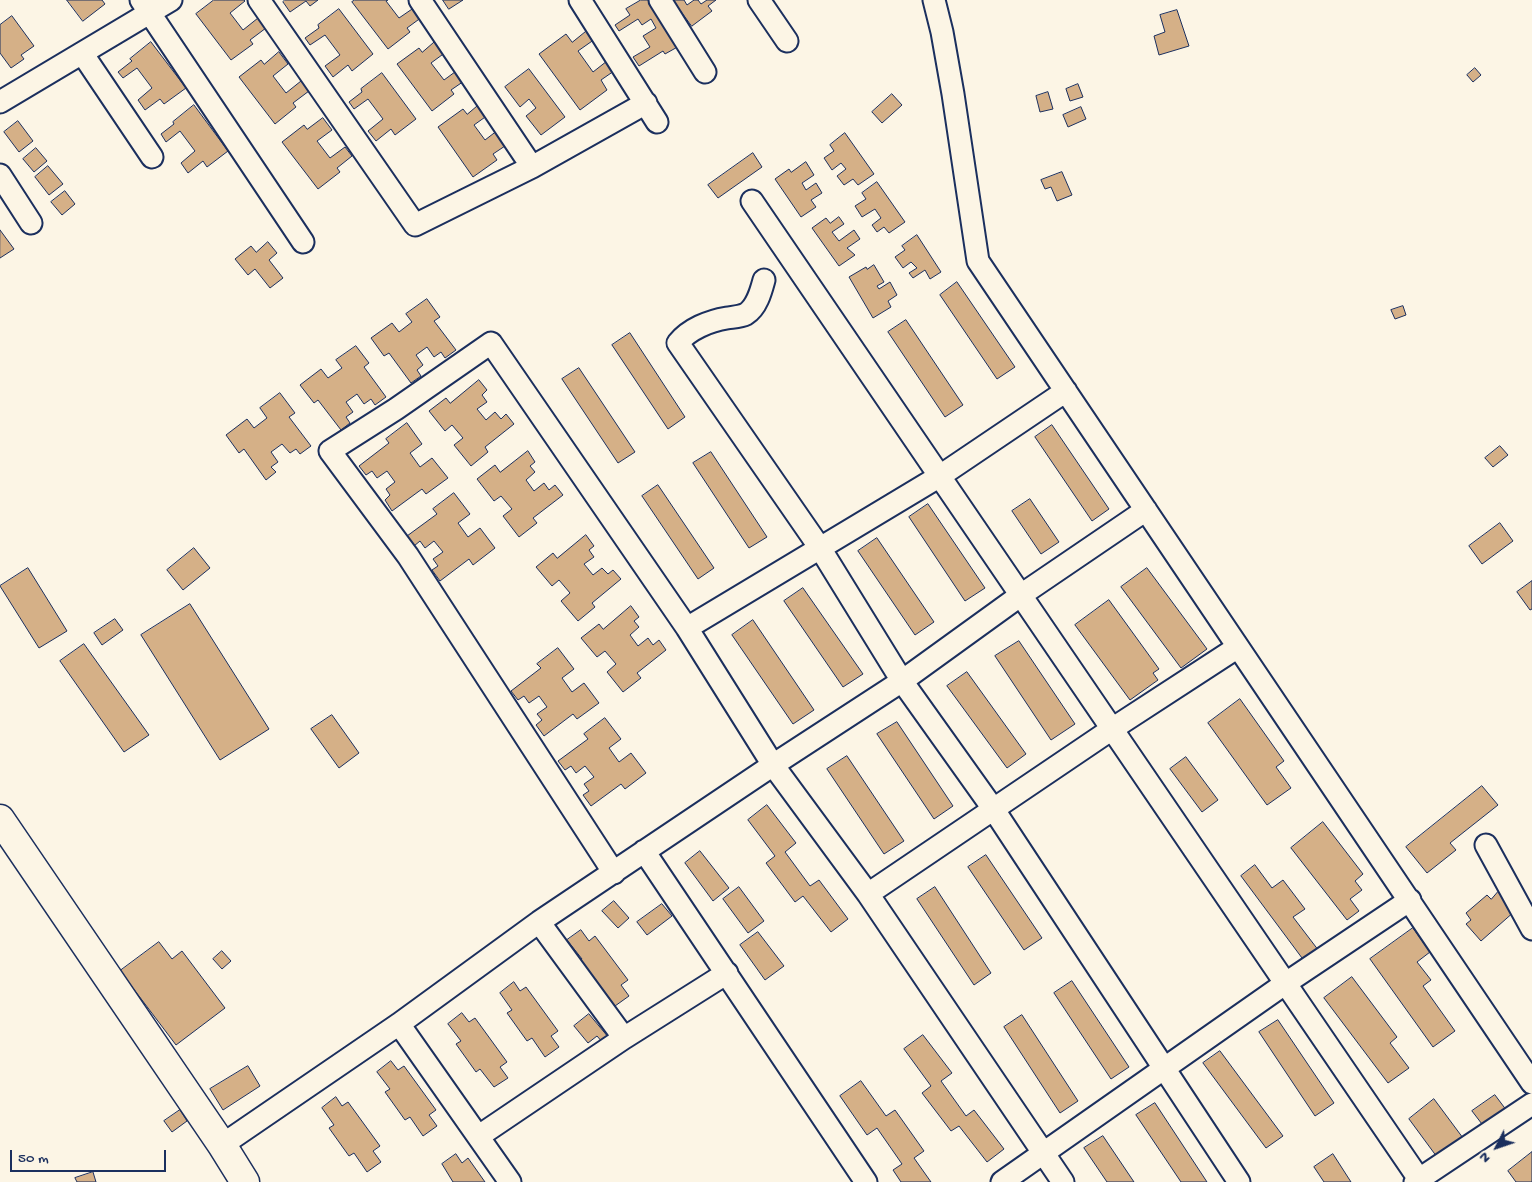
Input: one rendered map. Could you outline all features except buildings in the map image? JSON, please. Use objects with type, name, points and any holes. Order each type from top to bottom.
[{"type":"street","points":[[0,102],[82,53],[145,7],[171,0]]},
{"type":"street","points":[[259,0],[415,225],[532,167],[646,102]]},
{"type":"street","points":[[420,0],[532,167]]},
{"type":"street","points":[[580,0],[657,122]]},
{"type":"street","points":[[660,0],[705,72]]},
{"type":"street","points":[[759,0],[787,41]]},
{"type":"street","points":[[934,0],[942,32],[953,94],[978,261],[1410,900],[1524,1053],[1532,1083]]},
{"type":"street","points":[[145,7],[303,242]]},
{"type":"street","points":[[82,53],[152,157]]},
{"type":"street","points":[[0,176],[31,223]]},
{"type":"street","points":[[752,201],[1286,984],[1418,1181],[1532,1104]]},
{"type":"street","points":[[764,280],[759,297],[746,314],[701,326],[682,337],[678,343],[820,548],[902,681],[994,810],[1239,1182]]},
{"type":"street","points":[[614,873],[408,556],[330,452],[491,343],[687,628],[773,765],[868,894],[1064,1182]]},
{"type":"street","points":[[687,628],[940,476],[1066,391]]},
{"type":"street","points":[[222,1145],[400,1024],[539,922],[902,681],[1021,595],[1146,510]]},
{"type":"street","points":[[868,894],[1112,729],[1238,647]]},
{"type":"street","points":[[0,819],[246,1182]]},
{"type":"street","points":[[1486,845],[1532,929]]},
{"type":"street","points":[[644,851],[866,1182]]},
{"type":"street","points":[[1002,1182],[1410,900]]},
{"type":"street","points":[[539,922],[624,1038]]},
{"type":"street","points":[[479,1136],[624,1038],[727,973]]},
{"type":"street","points":[[400,1024],[510,1182]]}]
